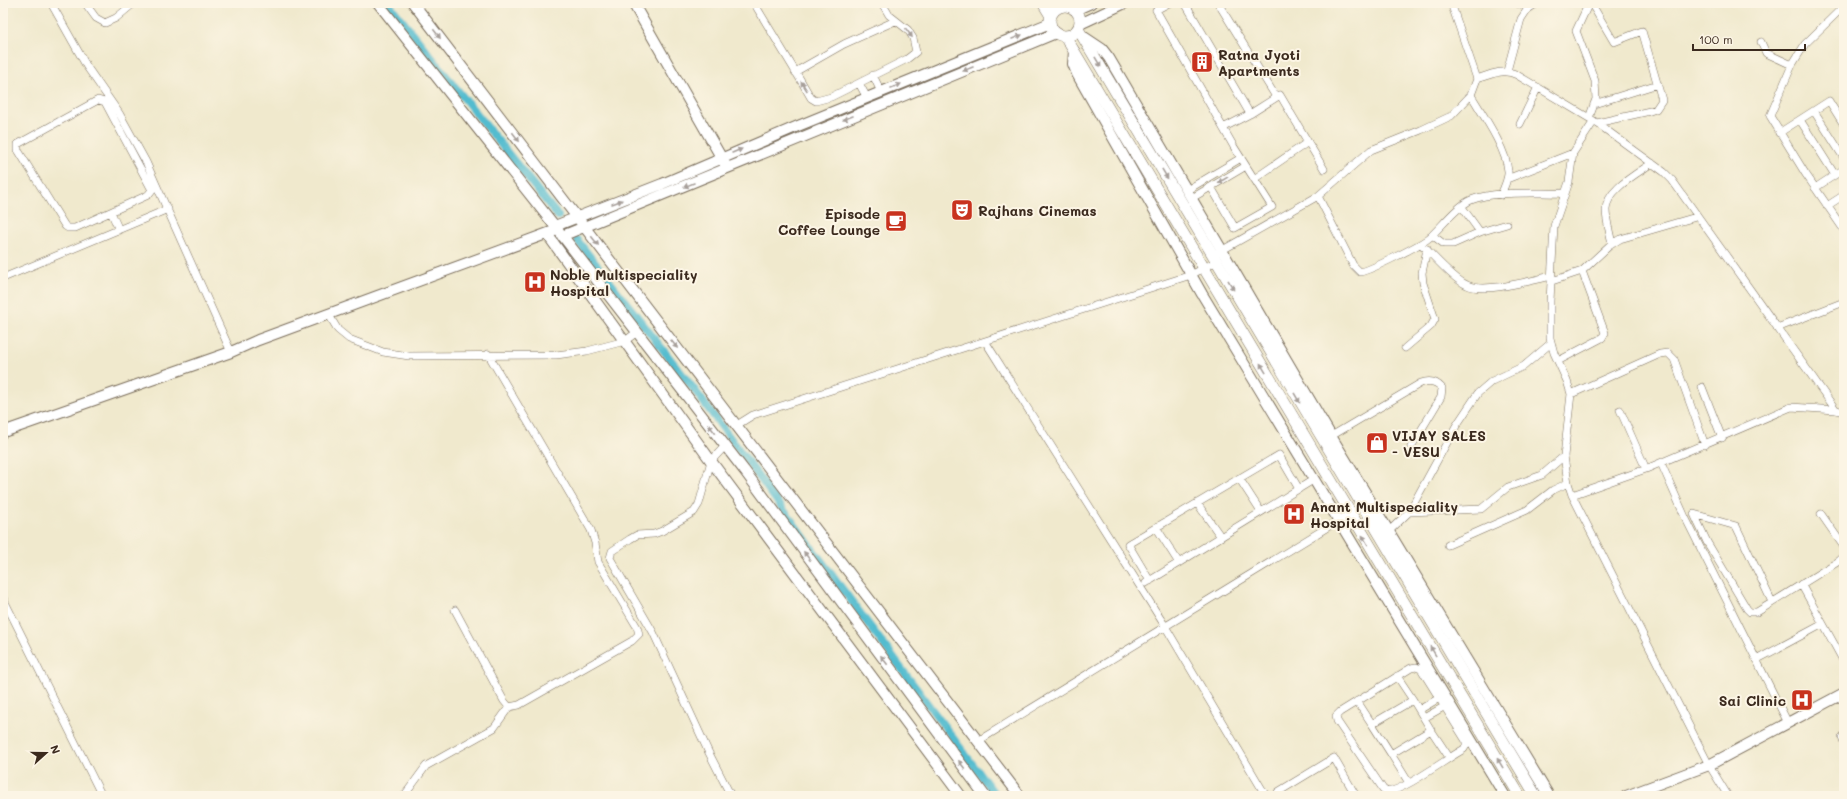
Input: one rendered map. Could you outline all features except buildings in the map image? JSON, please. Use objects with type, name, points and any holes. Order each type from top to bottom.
[{"type":"main road","points":[[1043,3],[1056,27],[1074,51],[1349,514],[1520,796]]},
{"type":"main road","points":[[1056,27],[1057,9],[1068,6],[1078,14],[1080,29],[1218,255],[1327,438],[1362,506],[1385,535],[1536,796]]},
{"type":"main road","points":[[1056,27],[1070,35],[1080,29]]},
{"type":"street","points":[[51,3],[87,67],[119,113],[138,153],[168,209],[231,352]]},
{"type":"street","points":[[85,3],[96,18],[105,23],[116,18],[134,3]]},
{"type":"street","points":[[378,3],[725,446],[985,796]]},
{"type":"street","points":[[413,3],[1020,796]]},
{"type":"street","points":[[633,3],[728,169]]},
{"type":"street","points":[[756,4],[812,98],[816,101],[832,97],[907,59],[916,52],[913,38],[908,30],[889,15],[882,3]]},
{"type":"street","points":[[1068,6],[1091,3]]},
{"type":"street","points":[[1124,3],[1080,29],[1106,53],[1190,194],[1218,255]]},
{"type":"street","points":[[1169,3],[1156,10],[1223,128],[1272,207],[1235,228],[1211,187]]},
{"type":"street","points":[[1185,3],[1250,114]]},
{"type":"street","points":[[1218,3],[1276,97]]},
{"type":"street","points":[[737,425],[753,415],[1191,275],[1204,269],[1218,255],[1318,196],[1364,154],[1378,146],[1446,119],[1457,111],[1471,95],[1477,79],[1451,3]]},
{"type":"street","points":[[1516,3],[1534,5]]},
{"type":"street","points":[[1590,3],[1614,42],[1642,31],[1662,100],[1656,109],[1593,121]]},
{"type":"street","points":[[1590,3],[1576,31],[1595,81],[1596,91],[1593,121],[1573,153],[1570,176],[1554,226],[1550,301],[1551,343],[1571,394],[1564,456],[1568,483],[1572,495],[1709,765],[1728,796]]},
{"type":"street","points":[[1508,71],[1521,19],[1527,10],[1534,5]]},
{"type":"street","points":[[1844,6],[1805,44],[1792,65],[1770,116],[1779,133],[1844,230]]},
{"type":"street","points":[[796,72],[844,44],[895,21]]},
{"type":"street","points":[[558,231],[577,218],[881,92],[1056,27]]},
{"type":"street","points":[[3,432],[231,352],[547,234],[584,227],[728,169],[1056,27]]},
{"type":"street","points":[[1761,42],[1766,53],[1792,65]]},
{"type":"street","points":[[1074,51],[1073,64],[1076,74],[1191,275],[1338,520],[1444,701],[1466,741],[1466,745],[1464,749],[1394,791],[1387,792],[1337,722],[1336,716],[1340,712],[1397,676],[1411,668],[1416,667],[1420,669],[1444,701],[1505,796]]},
{"type":"street","points":[[1477,79],[1495,73],[1508,71],[1518,75],[1593,121],[1652,163],[1672,180],[1696,216],[1836,410]]},
{"type":"street","points":[[873,75],[881,92]]},
{"type":"street","points":[[859,83],[867,98]]},
{"type":"street","points":[[1594,104],[1658,84]]},
{"type":"street","points":[[1520,124],[1538,87]]},
{"type":"street","points":[[1223,128],[1250,114],[1280,95],[1324,170]]},
{"type":"street","points":[[1471,95],[1499,143],[1508,171],[1502,195]]},
{"type":"street","points":[[101,100],[105,102],[131,151],[138,153],[152,190],[151,193],[75,228],[68,228],[65,226],[18,150],[18,144],[94,102],[101,100]]},
{"type":"street","points":[[1779,133],[1829,101],[1844,125]]},
{"type":"street","points":[[1814,111],[1844,158]]},
{"type":"street","points":[[1800,120],[1835,175]]},
{"type":"street","points":[[1254,179],[1308,142]]},
{"type":"street","points":[[1507,179],[1573,153]]},
{"type":"street","points":[[1190,194],[1241,158]]},
{"type":"street","points":[[1612,244],[1607,215],[1608,202],[1623,184],[1652,163]]},
{"type":"street","points":[[1190,194],[1211,187],[1246,166]]},
{"type":"street","points":[[1815,188],[1844,169]]},
{"type":"street","points":[[1318,196],[1353,265],[1360,272],[1366,271],[1424,246],[1432,235],[1462,207],[1473,199],[1502,195],[1565,193]]},
{"type":"street","points":[[1827,206],[1844,195]]},
{"type":"street","points":[[1462,207],[1480,232]]},
{"type":"street","points":[[3,278],[168,209]]},
{"type":"street","points":[[111,212],[119,230]]},
{"type":"street","points":[[1424,246],[1460,281],[1473,288],[1491,288],[1552,279],[1582,271],[1612,244],[1626,237],[1696,216]]},
{"type":"street","points":[[1432,235],[1448,245],[1458,243],[1480,232],[1507,224]]},
{"type":"street","points":[[547,234],[711,461],[961,796]]},
{"type":"street","points":[[1405,348],[1431,326],[1435,319],[1423,283],[1422,273],[1424,246]]},
{"type":"street","points":[[1558,361],[1602,338],[1605,333],[1582,271]]},
{"type":"street","points":[[1777,328],[1844,302]]},
{"type":"street","points":[[329,315],[338,330],[349,339],[391,354],[409,356],[562,354],[595,350],[625,341],[637,332]]},
{"type":"street","points":[[985,341],[1141,587],[1266,796]]},
{"type":"street","points":[[1385,535],[1409,512],[1456,426],[1478,393],[1492,381],[1524,366],[1551,343]]},
{"type":"street","points":[[1571,394],[1660,354],[1668,353],[1674,359],[1705,445]]},
{"type":"street","points":[[404,796],[426,766],[494,728],[509,707],[519,705],[632,641],[639,634],[639,631],[598,562],[591,530],[488,354]]},
{"type":"street","points":[[1411,447],[1441,397],[1442,388],[1436,383],[1430,381],[1421,383],[1327,438],[1385,535],[1549,796]]},
{"type":"street","points":[[1702,387],[1722,438]]},
{"type":"street","points":[[1572,495],[1661,463],[1791,407],[1836,410],[1844,412]]},
{"type":"street","points":[[1620,410],[1646,469]]},
{"type":"street","points":[[725,446],[711,461],[699,504],[694,512],[662,531],[654,534],[637,535],[630,538],[612,551],[610,558],[653,632],[708,751],[731,796]]},
{"type":"street","points":[[1150,581],[1128,544],[1278,455],[1299,489]]},
{"type":"street","points":[[1409,512],[1481,509],[1508,487],[1542,475],[1564,456]]},
{"type":"street","points":[[1661,463],[1685,517],[1788,723]]},
{"type":"street","points":[[1239,478],[1261,512]]},
{"type":"street","points":[[1141,587],[1313,480]]},
{"type":"street","points":[[1448,545],[1527,510],[1553,490],[1568,483]]},
{"type":"street","points":[[1197,503],[1221,537]]},
{"type":"street","points":[[978,741],[1362,506]]},
{"type":"street","points":[[1772,602],[1736,526],[1694,514],[1707,542],[1750,612],[1757,612],[1844,556]]},
{"type":"street","points":[[1821,514],[1844,547]]},
{"type":"street","points":[[1156,527],[1179,563]]},
{"type":"street","points":[[1800,584],[1844,662]]},
{"type":"street","points":[[3,598],[102,796]]},
{"type":"street","points":[[1732,612],[1745,606]]},
{"type":"street","points":[[455,610],[504,701],[509,707]]},
{"type":"street","points":[[1756,660],[1823,624]]},
{"type":"street","points":[[1397,676],[1450,757]]},
{"type":"street","points":[[1626,796],[1709,765],[1844,693]]},
{"type":"street","points":[[1372,724],[1413,700]]},
{"type":"street","points":[[1357,701],[1409,782]]},
{"type":"street","points":[[1419,710],[1444,701]]},
{"type":"street","points":[[1424,718],[1444,701]]},
{"type":"street","points":[[1391,754],[1431,730]]},
{"type":"street","points":[[1844,735],[1842,738],[1844,742]]},
{"type":"street","points":[[1280,796],[1278,792],[1334,758],[1356,796]]},
{"type":"waterway","points":[[388,3],[558,216]]},
{"type":"waterway","points":[[577,240],[693,388],[996,796]]},
{"type":"place","name":"Ratna Jyoti Apartments","points":[[1202,62]]},
{"type":"place","name":"Rajhans Cinemas","points":[[962,210]]},
{"type":"place","name":"Episode Coffee Lounge","points":[[896,221]]},
{"type":"place","name":"Noble Multispeciality Hospital","points":[[535,282]]},
{"type":"place","name":"VIJAY SALES - VESU","points":[[1377,443]]},
{"type":"place","name":"Anant Multispeciality Hospital","points":[[1294,514]]},
{"type":"place","name":"Sai Clinic","points":[[1802,700]]}]
